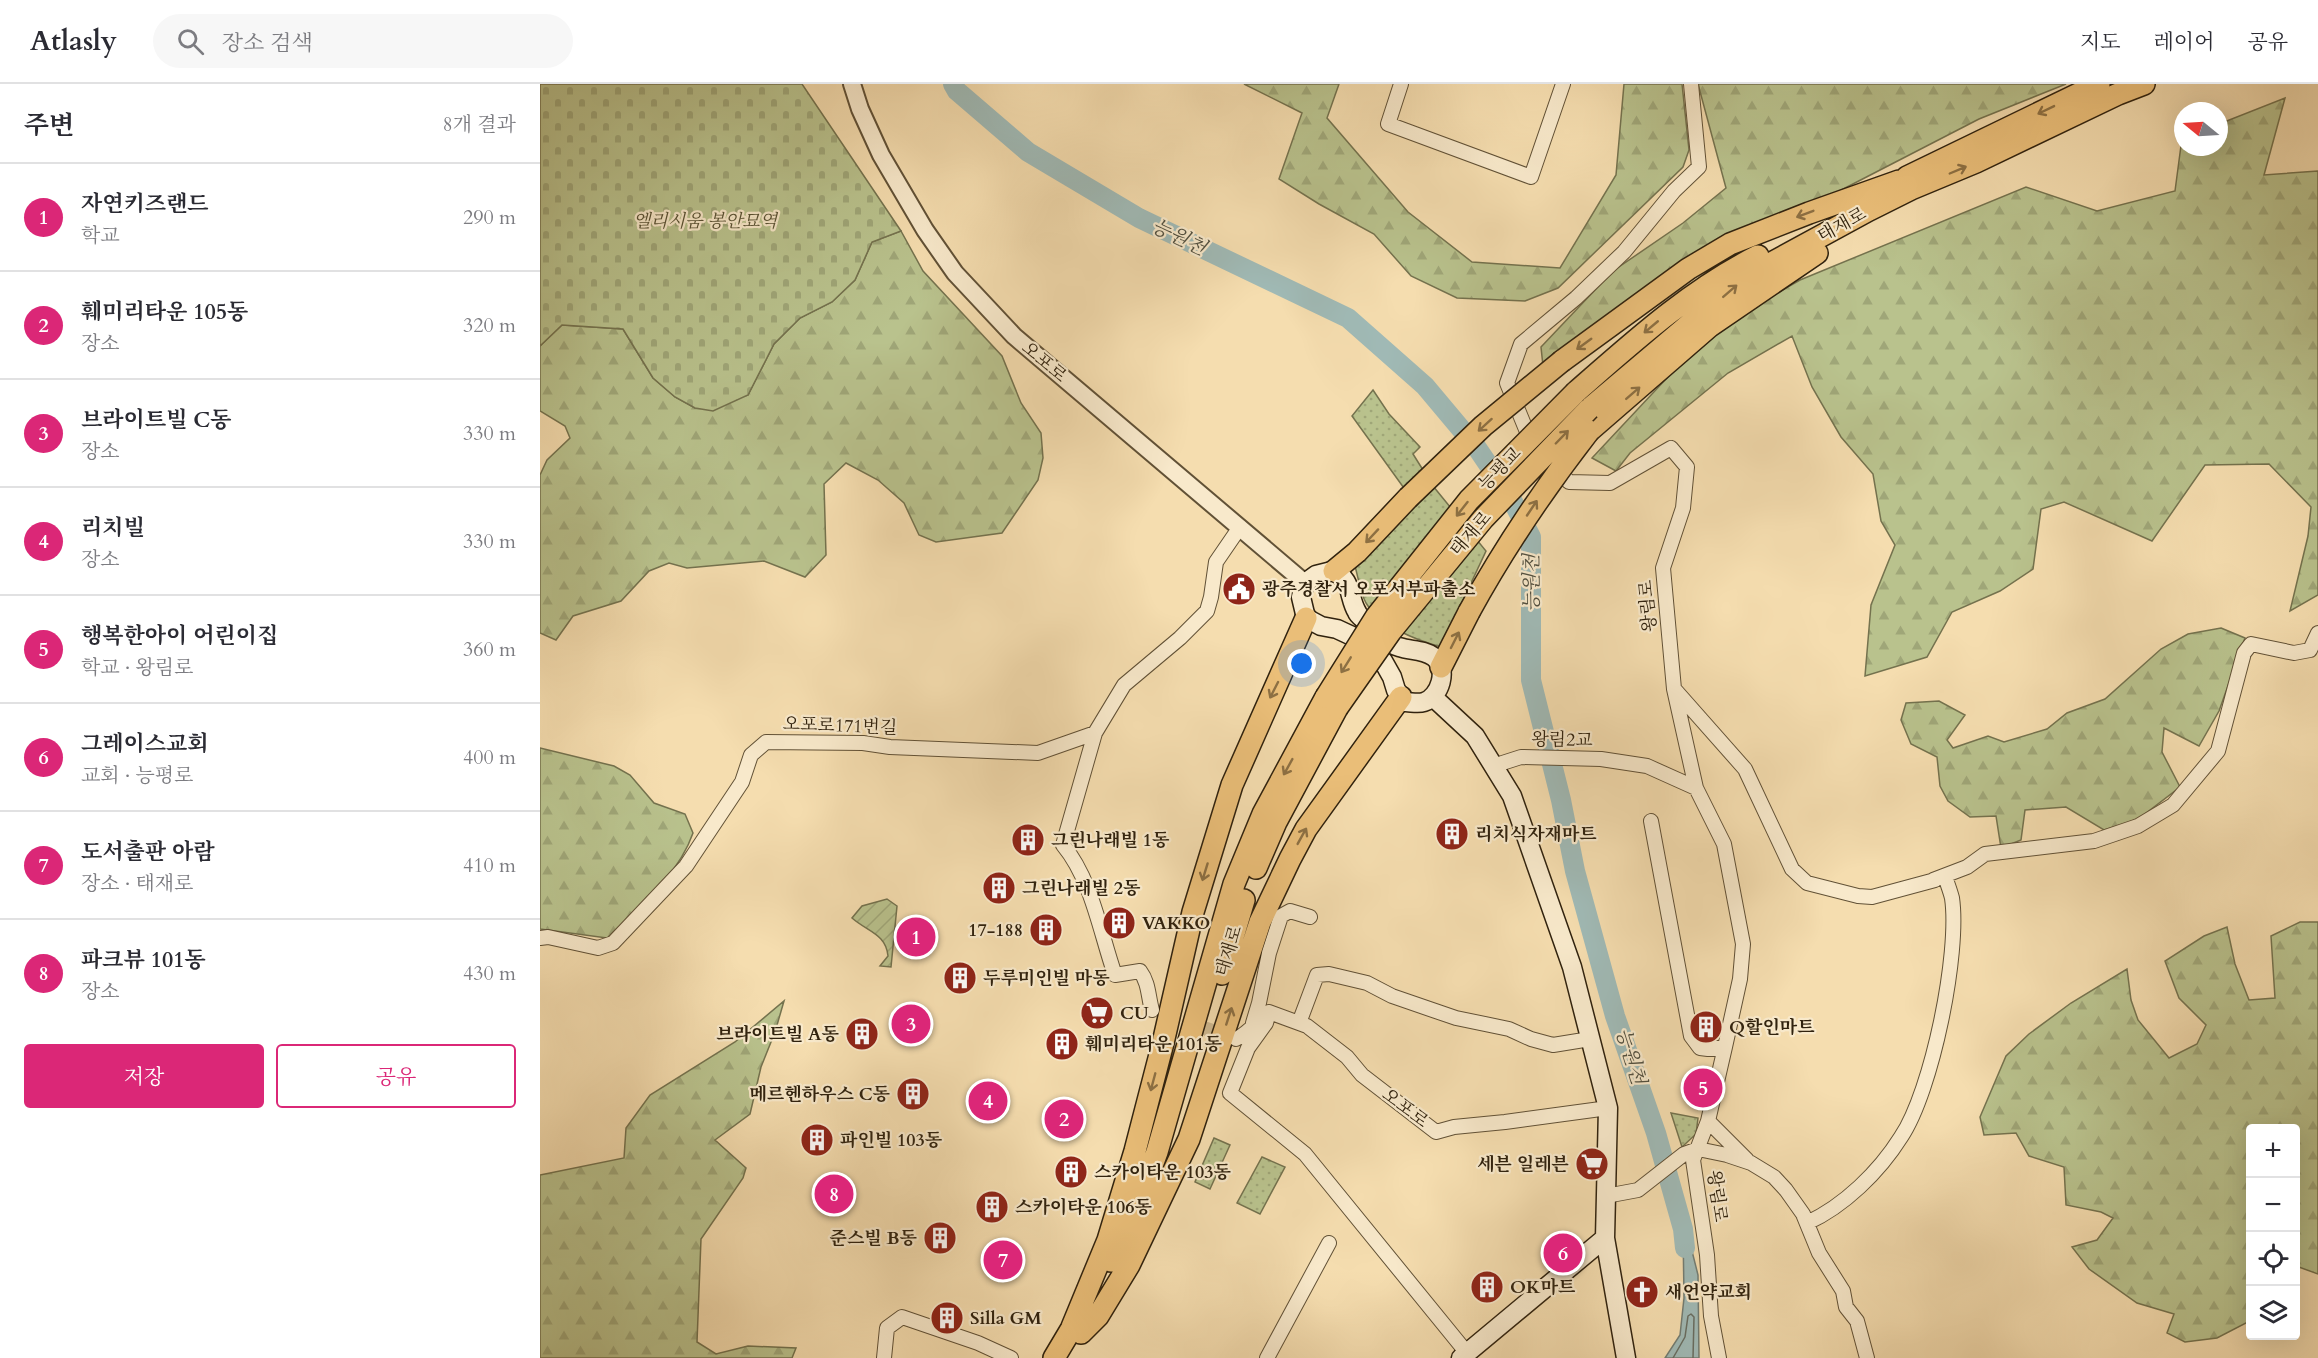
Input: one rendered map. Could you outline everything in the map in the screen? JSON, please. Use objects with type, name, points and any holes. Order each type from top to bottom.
[{"type":"highway","name":"태재로","points":[[1576,392],[1661,319],[1730,270],[1905,185],[2099,84]]},
{"type":"highway","name":"태재로","points":[[1064,1358],[1120,1245],[1157,1152],[1234,884],[1263,814],[1332,703],[1483,519],[1589,410],[1744,279],[1869,210],[1905,185],[1976,162],[2118,94],[2144,84]]},
{"type":"highway","points":[[2118,94],[2155,84]]},
{"type":"highway","points":[[1334,571],[1357,552],[1408,498],[1484,426],[1562,361],[1688,269],[1730,244],[1809,213],[1905,185]]},
{"type":"highway","points":[[1441,667],[1496,562],[1550,481],[1589,431],[1710,326],[1905,185]]},
{"type":"highway","name":"능평교","points":[[1332,703],[1376,617],[1469,500],[1576,392]]},
{"type":"highway","points":[[1076,1330],[1108,1240],[1135,1150],[1163,1043],[1193,912],[1232,785],[1306,618]]},
{"type":"highway","points":[[1076,1330],[1098,1316],[1129,1265],[1189,1139],[1260,922],[1290,859],[1306,829],[1401,697]]},
{"type":"highway","name":"태재로","points":[[1054,1358],[1076,1330]]},
{"type":"main road","points":[[1334,571],[1351,588],[1357,612],[1386,640],[1399,647],[1420,650],[1436,658],[1441,667],[1442,680],[1433,697],[1423,703],[1405,702],[1396,690],[1383,661],[1360,642],[1338,629],[1321,626],[1306,618],[1301,597],[1305,583],[1317,575],[1334,571]]},
{"type":"main road","points":[[1433,697],[1474,736],[1512,796],[1572,967],[1608,1108],[1605,1238],[1626,1358]]},
{"type":"main road","points":[[1464,1355],[1605,1238]]},
{"type":"street","name":"오포로","points":[[852,84],[860,109],[881,155],[925,230],[956,273],[1014,336],[1305,583]]},
{"type":"street","points":[[1401,84],[1388,124],[1531,177],[1563,84]]},
{"type":"street","name":"왕림로","points":[[1691,84],[1699,167],[1674,191],[1624,252],[1576,298],[1521,344],[1507,383],[1533,446],[1569,482],[1610,483],[1671,448],[1687,467],[1683,508],[1662,568],[1674,688],[1696,788],[1724,844],[1743,944],[1740,979],[1725,1047],[1708,1121],[1694,1160],[1707,1255],[1711,1316],[1719,1358]]},
{"type":"street","points":[[1152,1010],[1148,982],[1140,971],[1115,975],[1086,880],[1072,856],[1062,845],[1095,733],[1124,686],[1180,638],[1207,611],[1212,597],[1216,562],[1240,526]]},
{"type":"street","points":[[1674,688],[1745,770],[1792,869],[1807,883],[1858,897],[1872,897],[1967,867],[1985,854],[2094,841],[2138,826],[2173,805],[2218,751],[2244,653],[2251,644],[2294,653],[2310,650],[2318,633]]},
{"type":"street","name":"오포로171번길","points":[[540,938],[548,937],[598,948],[613,943],[686,866],[742,782],[751,755],[766,742],[863,743],[890,747],[1038,753],[1095,733]]},
{"type":"street","name":"왕림2교","points":[[1493,766],[1521,757],[1601,759],[1647,765],[1696,788]]},
{"type":"street","points":[[1651,821],[1691,1036],[1700,1048],[1725,1047]]},
{"type":"street","points":[[1807,1223],[1840,1203],[1874,1171],[1902,1136],[1922,1090],[1943,1008],[1950,969],[1952,902],[1938,878]]},
{"type":"street","points":[[1236,1039],[1247,1034],[1253,1023],[1269,952],[1281,916],[1290,911],[1310,917]]},
{"type":"street","points":[[1299,1023],[1317,975],[1329,974],[1367,983],[1392,996],[1446,1015],[1509,1029],[1553,1046],[1590,1039]]},
{"type":"street","name":"오포로","points":[[1269,1012],[1306,1026],[1347,1057],[1362,1075],[1436,1132],[1454,1127],[1608,1108]]},
{"type":"street","points":[[1253,1023],[1269,1012]]},
{"type":"street","points":[[1269,1012],[1266,1023],[1248,1047],[1230,1093],[1305,1155],[1464,1355]]},
{"type":"street","points":[[1708,1121],[1750,1164]]},
{"type":"street","points":[[1606,1196],[1641,1188],[1684,1154],[1698,1149],[1727,1155],[1750,1164],[1773,1177],[1786,1190],[1807,1223],[1819,1253],[1843,1291],[1846,1307],[1857,1321],[1867,1358]]},
{"type":"street","points":[[1267,1358],[1329,1243]]},
{"type":"street","points":[[884,1358],[887,1328],[902,1317],[978,1343],[1011,1358]]},
{"type":"green space","name":"엘리시움 봉안묘역","points":[[540,84],[802,84],[901,231],[872,242],[855,280],[832,302],[800,318],[774,344],[748,395],[713,411],[695,408],[675,397],[653,378],[623,329],[562,325],[540,346]]},
{"type":"green space","points":[[1244,84],[1339,84],[1327,118],[1408,212],[1472,262],[1560,268],[1616,175],[1624,84],[1682,84],[1689,150],[1683,167],[1558,288],[1525,301],[1457,298],[1411,276],[1374,234],[1279,179],[1302,113]]},
{"type":"green space","points":[[1698,84],[2066,84],[1979,119],[1785,219],[1543,366],[1541,347],[1613,271],[1683,223],[1726,188]]},
{"type":"green space","points":[[2285,98],[2264,175],[2318,171],[2318,595],[2290,611],[2308,536],[2311,507],[2269,464],[2205,465],[2152,541],[2064,502],[2041,509],[2033,569],[2000,591],[1952,612],[1927,657],[1865,676],[1871,605],[1895,545],[1881,521],[1873,474],[1841,437],[1812,387],[1792,336],[1728,373],[1630,453],[1616,471],[1592,458],[1710,332],[1800,280],[2026,187],[2097,211],[2175,191],[2180,156],[2228,156],[2228,120]]},
{"type":"green space","points":[[901,231],[923,271],[1002,356],[1021,403],[1041,433],[1043,458],[1038,480],[1002,533],[936,542],[919,535],[904,503],[878,480],[846,463],[824,484],[826,555],[805,577],[764,561],[687,568],[669,563],[649,571],[621,601],[573,616],[556,640],[540,633],[540,475],[547,460],[570,438],[565,426],[540,411],[540,346],[562,325],[623,329],[653,378],[675,397],[695,408],[748,395],[774,344],[800,318],[832,302],[855,280],[872,242]]},
{"type":"green space","points":[[1373,390],[1389,414],[1420,447],[1413,454],[1433,486],[1486,551],[1441,647],[1399,631],[1380,619],[1366,603],[1354,563],[1414,502],[1352,416]]},
{"type":"green space","points":[[2221,628],[2245,638],[2219,711],[2199,746],[2164,728],[2162,752],[2180,787],[2137,820],[2104,830],[2066,807],[2025,810],[2021,840],[2001,848],[1996,816],[1970,817],[1948,801],[1940,786],[1937,757],[1911,744],[1901,720],[1906,703],[1939,701],[1965,715],[1947,740],[1953,748],[1988,736],[2004,742],[2047,729],[2067,713],[2105,699],[2161,649],[2188,634]]},
{"type":"green space","points":[[540,748],[614,766],[630,775],[654,803],[685,814],[693,833],[686,849],[668,877],[607,938],[540,929]]},
{"type":"green space","points":[[887,899],[897,906],[891,967],[880,966],[888,956],[884,943],[852,918],[862,906]]},
{"type":"green space","points":[[2300,922],[2318,922],[2318,1274],[2300,1267],[2300,1124],[2246,1124],[2246,1323],[2217,1338],[2185,1342],[2167,1333],[2174,1314],[2137,1303],[2089,1269],[2072,1247],[2097,1240],[2113,1218],[2101,1212],[2066,1205],[2064,1167],[2029,1156],[2016,1133],[1984,1135],[1980,1117],[2006,1056],[2029,1034],[2071,1003],[2127,969],[2131,1000],[2138,1020],[2169,1058],[2197,1044],[2206,1025],[2179,998],[2165,961],[2204,936],[2227,927],[2235,964],[2249,1000],[2275,998],[2271,936]]},
{"type":"green space","points":[[784,1001],[761,1067],[750,1114],[715,1140],[746,1168],[743,1178],[701,1239],[697,1342],[716,1354],[748,1346],[796,1348],[792,1358],[540,1358],[540,1175],[624,1158],[626,1128],[650,1095],[735,1042]]},
{"type":"green space","points":[[1671,1113],[1698,1118],[1696,1134],[1682,1147]]},
{"type":"green space","points":[[1214,1138],[1230,1145],[1210,1189],[1195,1182]]},
{"type":"green space","points":[[1262,1157],[1285,1167],[1260,1214],[1237,1203]]},
{"type":"water","points":[[1676,1205],[1688,1235],[1698,1275],[1699,1358],[1665,1358],[1680,1335],[1684,1298],[1683,1229]]},
{"type":"waterway","name":"능원천","points":[[953,84],[957,91],[1028,152],[1139,218],[1348,318],[1425,386],[1477,448],[1511,498],[1531,537],[1531,680],[1561,800],[1575,871],[1615,1016],[1656,1133],[1683,1229],[1685,1248]]},
{"type":"tunnel","points":[[1163,1014],[1230,1037]]},
{"type":"place","name":"광주경찰서 오포서부파출소","points":[[1239,589]]},
{"type":"place","name":"리치식자재마트","points":[[1452,834]]},
{"type":"place","name":"그린나래빌 1동","points":[[1028,840]]},
{"type":"place","name":"그린나래빌 2동","points":[[999,888]]},
{"type":"place","name":"VAKKO","points":[[1119,923]]},
{"type":"place","name":"17-188","points":[[1046,930]]},
{"type":"place","name":"자연키즈랜드","points":[[916,937]]},
{"type":"place","name":"두루미인빌 마동","points":[[960,978]]},
{"type":"place","name":"CU","points":[[1097,1013]]},
{"type":"place","name":"브라이트빌 C동","points":[[911,1024]]},
{"type":"place","name":"Q할인마트","points":[[1706,1027]]},
{"type":"place","name":"브라이트빌 A동","points":[[862,1034]]},
{"type":"place","name":"훼미리타운 101동","points":[[1062,1044]]},
{"type":"place","name":"행복한아이 어린이집","points":[[1703,1088]]},
{"type":"place","name":"메르헨하우스 C동","points":[[913,1094]]},
{"type":"place","name":"리치빌","points":[[988,1101]]},
{"type":"place","name":"훼미리타운 105동","points":[[1064,1119]]},
{"type":"place","name":"파인빌 103동","points":[[817,1140]]},
{"type":"place","name":"세븐 일레븐","points":[[1592,1164]]},
{"type":"place","name":"스카이타운 103동","points":[[1071,1172]]},
{"type":"place","name":"파크뷰 101동","points":[[834,1194]]},
{"type":"place","name":"스카이타운 106동","points":[[992,1207]]},
{"type":"place","name":"준스빌 B동","points":[[940,1238]]},
{"type":"place","name":"그레이스교회","points":[[1563,1253]]},
{"type":"place","name":"도서출판 아람","points":[[1003,1260]]},
{"type":"place","name":"OK마트","points":[[1487,1287]]},
{"type":"place","name":"새언약교회","points":[[1642,1292]]},
{"type":"place","name":"Silla GM","points":[[947,1318]]}]
